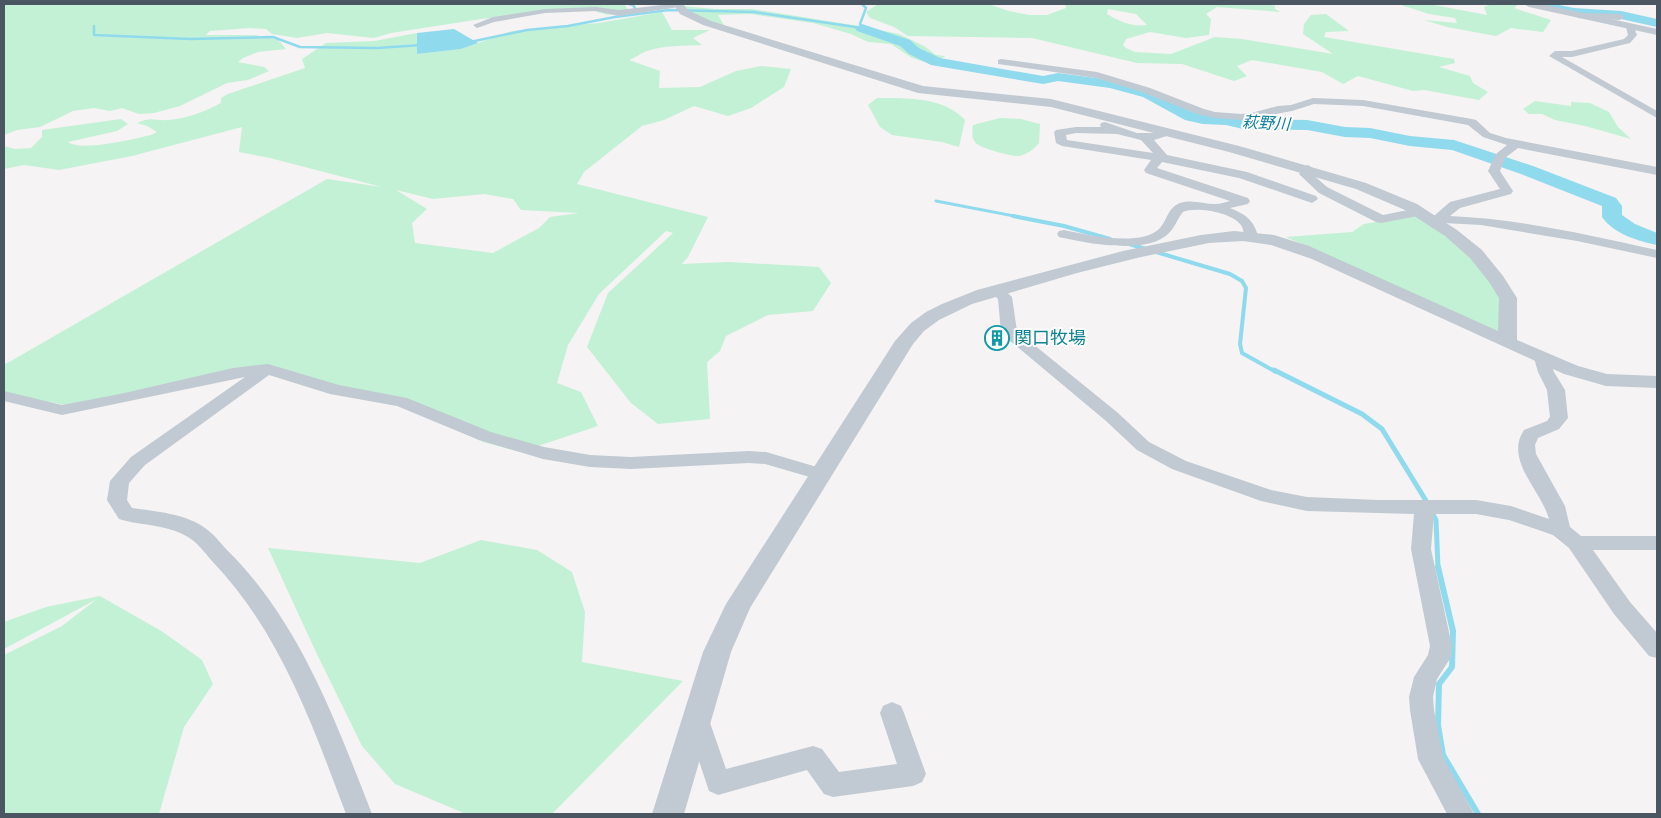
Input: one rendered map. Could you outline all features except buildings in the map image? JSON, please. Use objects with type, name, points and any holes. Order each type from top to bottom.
[{"type":"street","points":[[1529,4],[1657,32]]},
{"type":"street","points":[[477,25],[493,20],[545,12],[596,9],[614,13],[681,7],[723,28],[922,90],[1051,103],[1169,132],[1361,186],[1435,219],[1476,254],[1497,280],[1508,298],[1507,342]]},
{"type":"street","points":[[1581,16],[1620,17]]},
{"type":"street","points":[[1630,27],[1633,35],[1627,40],[1572,54],[1555,54],[1554,56],[1657,115]]},
{"type":"street","points":[[1001,62],[1097,75],[1146,90],[1201,112],[1241,117],[1292,108],[1313,101],[1363,103],[1472,122],[1490,138],[1657,171]]},
{"type":"street","points":[[1098,114],[1095,117],[1097,120],[1122,134],[1160,136],[1169,132]]},
{"type":"street","points":[[1116,131],[1076,130],[1060,132],[1062,143],[1161,158],[1244,176],[1312,199]]},
{"type":"street","points":[[1143,135],[1161,155],[1161,158]]},
{"type":"street","points":[[1435,219],[1455,205],[1507,191],[1494,171],[1500,156],[1516,144]]},
{"type":"street","points":[[1161,158],[1150,170],[1244,201],[1212,208]]},
{"type":"street","points":[[1308,170],[1305,174],[1323,190],[1381,219],[1418,212]]},
{"type":"street","points":[[1064,234],[1118,243],[1151,238],[1163,234],[1168,229],[1177,210],[1186,205],[1212,208],[1238,215],[1248,224],[1251,236]]},
{"type":"street","points":[[1435,219],[1481,221],[1568,235],[1657,254]]},
{"type":"street","points":[[668,814],[728,626],[820,474],[916,328],[943,310],[1056,273],[1140,252],[1220,236],[1251,236],[1278,242],[1326,260],[1571,370],[1606,380],[1657,382]]},
{"type":"street","points":[[997,291],[1005,297],[1010,332],[1015,338],[1112,417],[1143,446],[1179,465],[1285,500],[1306,504],[1431,508],[1476,507],[1492,509],[1568,536],[1657,543]]},
{"type":"street","points":[[1542,358],[1546,372],[1556,390],[1559,418],[1553,425],[1530,434],[1526,446],[1527,458],[1558,510],[1568,536],[1622,608],[1657,649]]},
{"type":"street","points":[[4,396],[62,410],[120,400],[233,373],[268,369],[336,390],[401,402],[485,436],[543,453],[590,461],[631,463],[749,456],[766,458],[820,474]]},
{"type":"street","points":[[268,369],[138,461],[120,481],[116,500],[126,514],[165,519],[197,532],[235,571],[268,615],[306,684],[319,710],[359,814]]},
{"type":"street","points":[[1431,508],[1421,549],[1441,646],[1439,657],[1426,677],[1421,697],[1422,710],[1431,759],[1461,814]]},
{"type":"street","points":[[697,719],[718,783],[813,757],[833,785],[913,774],[892,713]]},
{"type":"green space","points":[[4,4],[624,4],[629,11],[608,15],[584,8],[481,19],[391,33],[374,38],[327,33],[297,38],[272,34],[266,29],[250,28],[210,31],[206,35],[255,35],[278,40],[286,49],[258,52],[243,58],[238,62],[264,67],[269,71],[248,80],[227,83],[180,106],[154,113],[139,114],[122,108],[110,111],[94,108],[73,111],[40,127],[17,130],[4,135]]},
{"type":"green space","points":[[878,4],[988,4],[1029,15],[1047,15],[1066,8],[1065,4],[1269,4],[1275,6],[1275,9],[1281,12],[1217,7],[1206,14],[1211,19],[1209,35],[1186,38],[1150,32],[1126,39],[1123,45],[1135,52],[1171,54],[1215,37],[1242,39],[1333,54],[1303,34],[1304,24],[1311,15],[1326,14],[1349,31],[1326,32],[1324,37],[1454,59],[1455,63],[1439,67],[1470,76],[1473,83],[1488,92],[1479,100],[1424,90],[1413,91],[1358,76],[1343,84],[1322,72],[1252,60],[1237,66],[1247,76],[1234,81],[1182,64],[1137,63],[1032,38],[908,36],[894,27],[870,18],[866,12]],"holes":[[[1108,9],[1136,14],[1147,25],[1126,23],[1107,14]]]},
{"type":"green space","points":[[1398,4],[1429,4],[1487,15],[1484,7],[1492,4],[1519,4],[1514,8],[1551,20],[1543,32],[1511,28],[1496,36],[1447,27],[1424,20],[1457,23],[1455,18],[1429,14]]},
{"type":"green space","points":[[682,6],[715,9],[752,9],[865,27],[899,34],[924,46],[936,55],[945,56],[934,65],[912,58],[891,44],[868,42],[851,34],[813,23],[750,14],[718,15],[725,27],[684,12]]},
{"type":"green space","points":[[662,12],[672,30],[710,30],[693,38],[702,45],[654,49],[629,60],[660,71],[659,88],[700,87],[736,71],[761,66],[791,69],[784,87],[751,108],[728,116],[694,106],[664,120],[642,126],[584,172],[577,184],[708,217],[688,257],[682,264],[728,262],[819,267],[831,283],[813,311],[768,315],[726,336],[720,351],[707,362],[710,419],[658,424],[631,403],[587,347],[608,293],[673,233],[666,231],[599,294],[568,345],[557,383],[581,392],[598,426],[520,452],[483,442],[418,411],[284,369],[65,405],[4,393],[4,365],[327,179],[382,187],[270,158],[239,152],[242,127],[132,156],[59,170],[24,165],[4,169],[4,146],[15,149],[31,148],[42,137],[42,130],[121,119],[128,124],[117,131],[68,142],[84,146],[121,142],[151,135],[157,132],[137,123],[150,119],[168,120],[182,118],[209,109],[221,103],[221,98],[228,94],[305,68],[302,59],[326,43],[374,41],[417,33],[417,54],[461,49],[512,31],[599,23]],"holes":[[[396,190],[433,199],[484,194],[513,199],[521,210],[579,213],[550,217],[539,228],[493,253],[415,243],[412,223],[427,209]]]},
{"type":"green space","points":[[877,98],[924,100],[947,107],[956,112],[965,120],[959,147],[942,142],[892,135],[880,127],[868,105]]},
{"type":"green space","points":[[1535,101],[1571,106],[1571,102],[1590,103],[1609,112],[1618,127],[1631,139],[1555,120],[1542,114],[1529,114],[1523,109]]},
{"type":"green space","points":[[1000,118],[1021,119],[1040,124],[1039,143],[1030,151],[1019,156],[997,152],[977,144],[973,137],[973,125]]},
{"type":"green space","points":[[1418,215],[1471,254],[1501,296],[1499,334],[1286,237],[1352,232],[1364,224]]},
{"type":"green space","points":[[481,540],[537,550],[572,572],[585,612],[582,662],[683,681],[552,814],[466,814],[395,784],[362,746],[268,548],[420,563]]},
{"type":"green space","points":[[100,596],[163,632],[202,660],[213,684],[184,727],[159,814],[4,814],[4,655],[62,626],[97,599],[4,649],[4,622],[46,607]]},
{"type":"water","points":[[454,29],[478,43],[461,49],[417,54],[417,33]]},
{"type":"waterway","points":[[629,4],[633,5],[638,13]]},
{"type":"waterway","points":[[470,42],[527,30],[568,26],[615,17],[669,10],[754,12],[862,28],[860,24],[866,8],[862,4]]},
{"type":"waterway","points":[[1538,4],[1574,12],[1621,15],[1657,23]]},
{"type":"waterway","points":[[94,26],[94,35],[190,39],[273,37],[300,47],[377,48],[422,45]]},
{"type":"waterway","name":"萩野川","points":[[862,28],[905,43],[914,51],[936,62],[1043,80],[1058,77],[1111,84],[1148,94],[1191,117],[1226,120],[1243,124],[1307,125],[1345,132],[1370,133],[1410,141],[1454,145],[1527,170],[1609,202],[1612,206],[1612,217],[1622,225],[1657,239]]},
{"type":"waterway","points":[[936,201],[1019,217]]},
{"type":"waterway","points":[[1013,216],[1064,226],[1110,239]]},
{"type":"waterway","points":[[1129,244],[1146,249]]},
{"type":"waterway","points":[[1156,252],[1230,274],[1242,281],[1246,288],[1240,344],[1242,353],[1276,372]]},
{"type":"waterway","points":[[1274,370],[1362,414],[1382,429],[1428,504]]},
{"type":"waterway","points":[[1431,511],[1436,520],[1438,568]]},
{"type":"waterway","points":[[1438,567],[1453,631],[1452,667],[1439,684],[1438,725],[1443,755],[1478,814]]},
{"type":"place","name":"関口牧場","points":[[997,338]]}]
